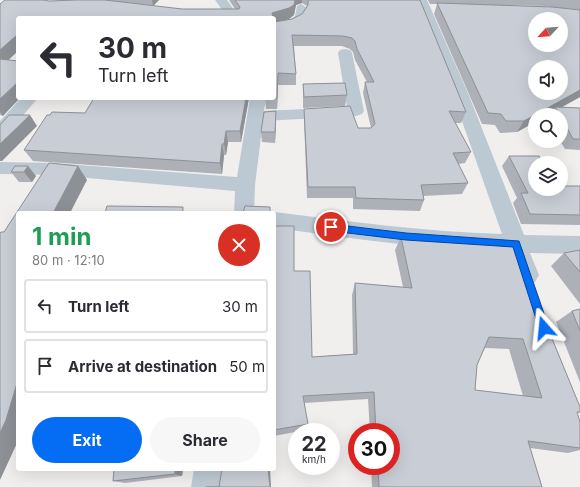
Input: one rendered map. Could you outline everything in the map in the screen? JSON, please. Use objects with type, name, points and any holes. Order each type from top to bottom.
[{"type":"street","points":[[62,0],[108,5]]},
{"type":"street","points":[[222,0],[233,16]]},
{"type":"street","points":[[428,6],[475,137],[516,243],[535,300]]},
{"type":"street","points":[[276,28],[294,23],[301,17],[301,8]]},
{"type":"street","points":[[244,211],[245,185],[258,107],[358,119],[345,53]]},
{"type":"street","points":[[0,131],[28,100]]},
{"type":"street","points":[[0,168],[53,169],[245,185]]},
{"type":"street","points":[[40,188],[53,169]]},
{"type":"street","points":[[276,220],[468,242],[580,245]]},
{"type":"street","points":[[207,487],[210,471]]},
{"type":"building","points":[[5,0],[105,0],[182,9],[239,9],[240,7],[235,0],[295,0],[294,5],[272,13],[273,16],[16,16],[16,36],[0,50],[0,4]]},
{"type":"building","points":[[308,0],[420,0],[466,112],[449,111],[471,152],[453,153],[468,183],[421,185],[424,200],[356,198],[355,187],[308,187],[304,109],[350,106],[358,128],[371,128],[375,124],[365,82],[374,82],[357,49],[355,41],[352,38],[343,36],[292,35],[296,74],[278,73],[276,98],[276,22],[292,19],[302,14],[308,5]]},
{"type":"building","points":[[437,3],[552,7],[580,10],[580,90],[568,97],[568,60],[528,60],[528,100],[562,100],[547,108],[528,108],[528,119],[524,121],[506,121],[501,114],[488,113]]},
{"type":"building","points":[[0,59],[16,61],[16,84],[0,99]]},
{"type":"building","points":[[345,83],[347,95],[304,97],[303,84]]},
{"type":"building","points":[[93,100],[246,100],[240,131],[226,131],[224,144],[222,144],[220,163],[24,150],[47,115],[50,115],[52,112],[85,113]]},
{"type":"building","points":[[555,107],[580,108],[580,139],[573,139],[568,130],[568,108]]},
{"type":"building","points":[[276,111],[275,132],[261,132],[264,112]]},
{"type":"building","points":[[9,115],[30,115],[0,144],[0,125]]},
{"type":"building","points":[[509,156],[528,156],[528,193]]},
{"type":"building","points":[[49,163],[78,166],[54,211],[18,211]]},
{"type":"building","points":[[15,166],[28,166],[24,172],[11,172]]},
{"type":"building","points":[[568,186],[580,186],[580,215],[530,214],[521,193],[528,193],[528,196],[568,196]]},
{"type":"building","points":[[107,206],[183,207],[183,211],[106,211]]},
{"type":"building","points":[[245,206],[270,207],[270,211],[244,211]]},
{"type":"building","points":[[16,214],[16,387],[6,420],[0,433],[0,233],[4,232]]},
{"type":"building","points":[[276,226],[294,226],[294,271],[310,271],[312,357],[357,354],[355,283],[412,288],[401,237],[423,237],[423,239],[521,247],[544,319],[580,407],[580,412],[577,412],[580,422],[580,448],[528,441],[542,487],[379,487],[378,475],[400,475],[400,423],[376,423],[374,392],[303,396],[308,423],[288,423],[288,428],[276,430]],"holes":[[[489,337],[523,339],[542,398],[475,390],[477,365]]]},
{"type":"building","points":[[580,250],[580,272],[564,253]]},
{"type":"building","points":[[580,309],[580,331],[572,311]]},
{"type":"building","points":[[114,471],[175,471],[175,474],[113,481]]},
{"type":"building","points":[[222,471],[268,471],[270,487],[219,487]]},
{"type":"route","points":[[331,227],[468,242],[516,243],[544,328]]}]
